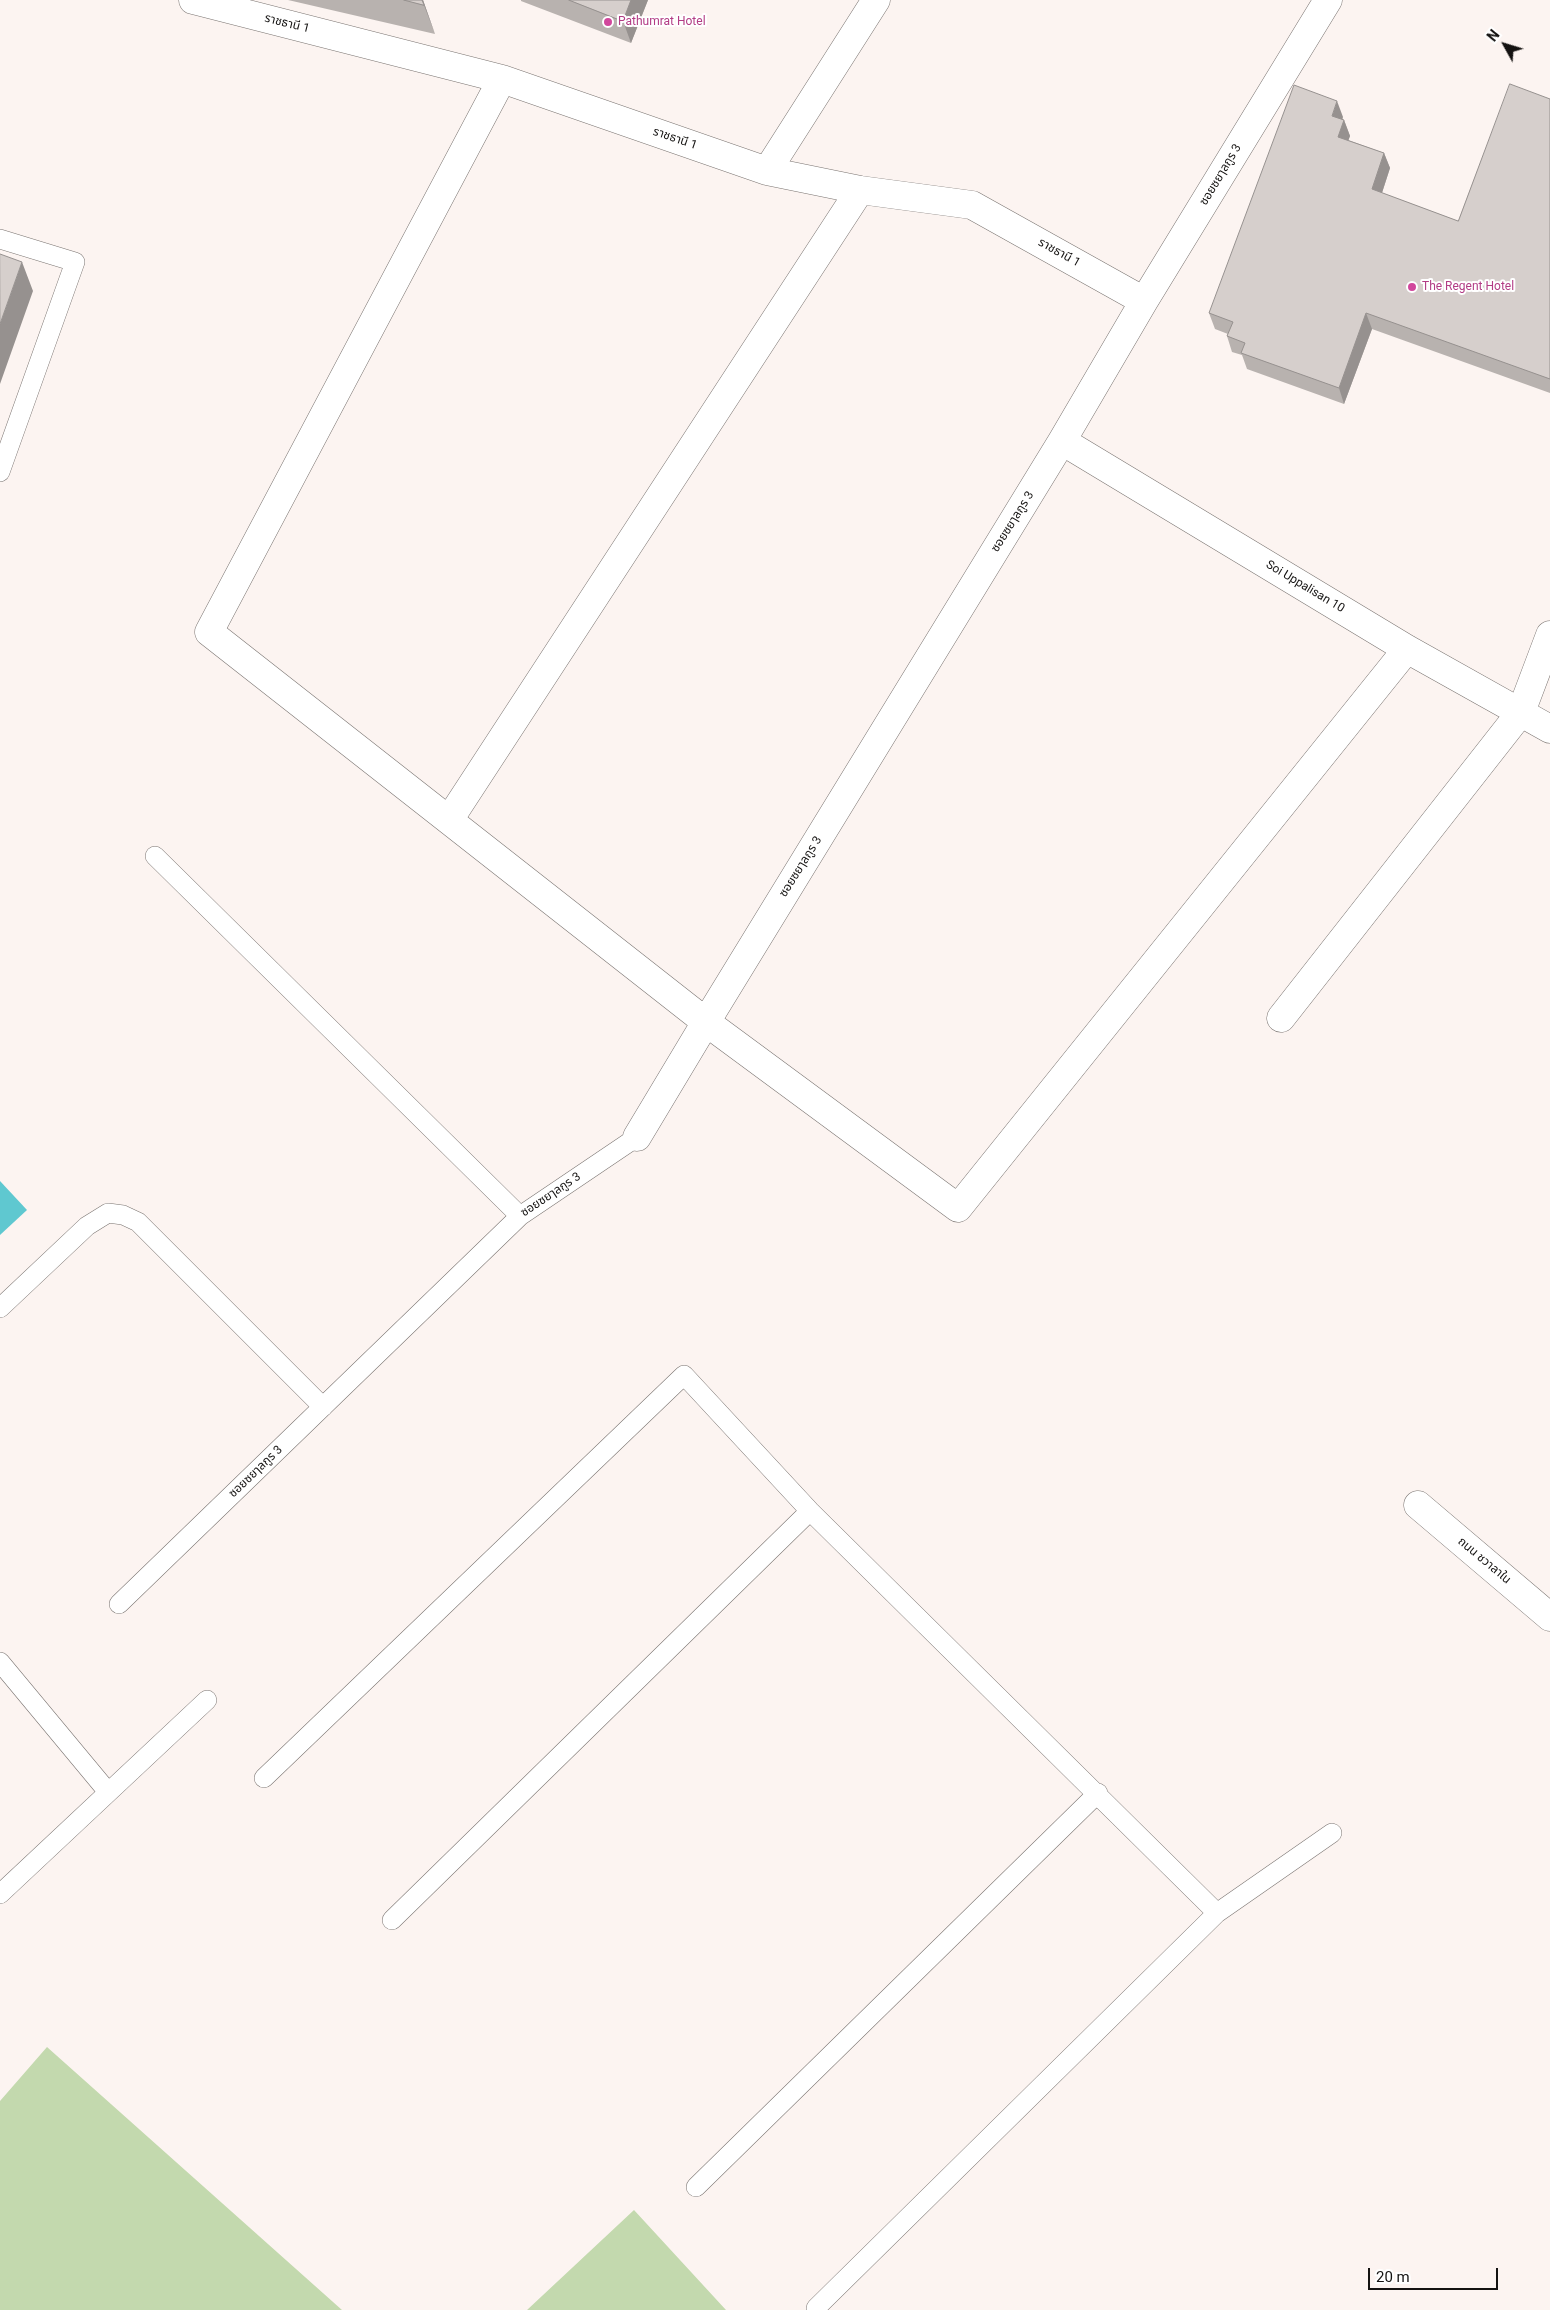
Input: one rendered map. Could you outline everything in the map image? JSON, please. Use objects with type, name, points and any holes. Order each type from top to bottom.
[{"type":"street","name":"ราชธานี 1","points":[[193,0],[502,79],[767,171],[860,190],[972,205],[1144,301]]},
{"type":"street","points":[[767,171],[876,0]]},
{"type":"street","name":"ซอยซยๅลกูร 3","points":[[637,1137],[1062,441],[1144,301],[1328,0]]},
{"type":"street","points":[[502,79],[209,632],[706,1022],[958,1208],[1408,649]]},
{"type":"street","points":[[448,820],[860,190]]},
{"type":"street","name":"Soi Uppalisan 10","points":[[1062,441],[1408,649],[1550,729]]},
{"type":"street","points":[[1281,1018],[1521,712],[1550,634]]},
{"type":"street","name":"ถนน ชวาลาใน","points":[[1418,1505],[1550,1617]]},
{"type":"lane","points":[[0,238],[75,262],[0,472]]},
{"type":"lane","points":[[155,856],[520,1216]]},
{"type":"lane","name":"ซอยซยๅลกูร 3","points":[[119,1604],[520,1216],[637,1137]]},
{"type":"lane","points":[[0,1308],[87,1226],[108,1213],[123,1215],[138,1222],[323,1408]]},
{"type":"lane","points":[[264,1778],[684,1375],[810,1511],[1098,1793],[1217,1913]]},
{"type":"lane","points":[[392,1920],[810,1511]]},
{"type":"lane","points":[[0,1662],[108,1792]]},
{"type":"lane","points":[[0,1894],[207,1700]]},
{"type":"lane","points":[[696,2187],[1098,1793]]},
{"type":"lane","points":[[816,2308],[1217,1913],[1332,1833]]},
{"type":"green space","points":[[47,2047],[342,2310],[0,2310],[0,2101]]},
{"type":"green space","points":[[634,2210],[726,2310],[527,2310]]},
{"type":"water","points":[[0,1181],[27,1210],[0,1235]]},
{"type":"building","points":[[404,0],[422,0],[424,5]]},
{"type":"building","points":[[569,0],[631,0],[623,21]]},
{"type":"building","points":[[1510,84],[1550,99],[1550,379],[1366,313],[1339,388],[1241,353],[1245,343],[1227,336],[1233,322],[1209,313],[1294,85],[1337,101],[1332,116],[1344,120],[1338,137],[1384,153],[1372,189],[1458,221]]},
{"type":"building","points":[[0,254],[22,262],[0,324]]},
{"type":"place","name":"Pathumrat Hotel","points":[[608,22]]},
{"type":"place","name":"The Regent Hotel","points":[[1412,287]]}]
